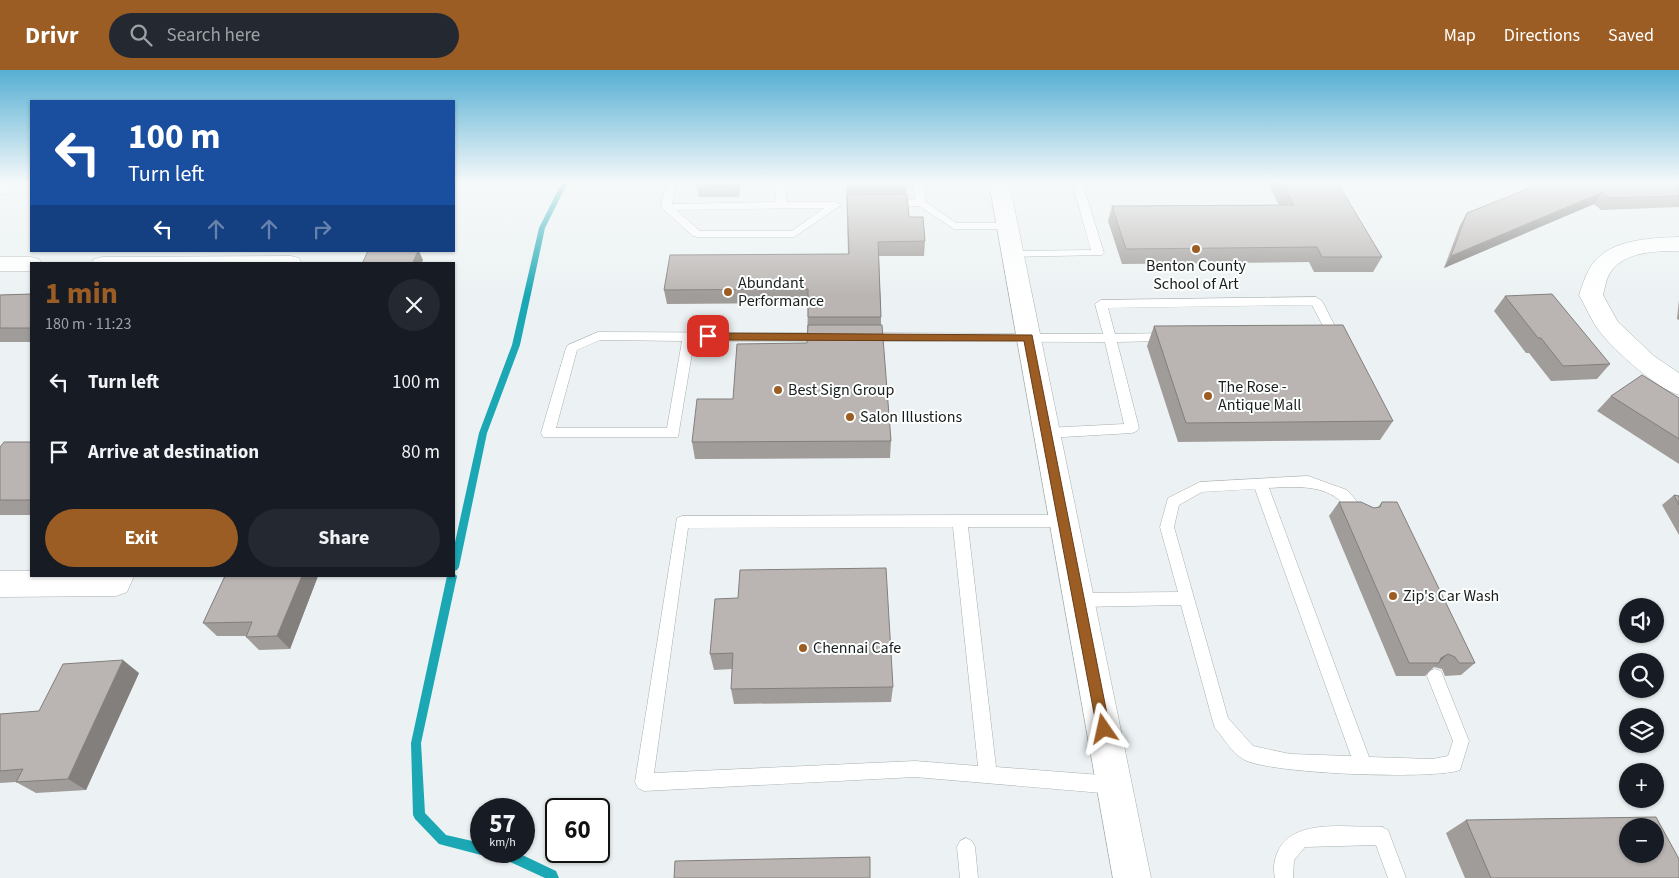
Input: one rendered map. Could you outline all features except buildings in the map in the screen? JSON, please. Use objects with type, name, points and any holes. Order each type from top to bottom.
[{"type":"main road","points":[[1006,220],[1132,878]]},
{"type":"main road","points":[[1679,244],[1663,244],[1623,251],[1601,267],[1592,295],[1610,326],[1644,362],[1679,386]]},
{"type":"main road","points":[[179,262],[294,259]]},
{"type":"main road","points":[[0,264],[30,264]]},
{"type":"main road","points":[[0,584],[116,583],[119,577]]},
{"type":"lane","points":[[680,220],[697,234],[794,234],[817,220]]},
{"type":"lane","points":[[945,220],[954,226],[1007,226]]},
{"type":"lane","points":[[1013,255],[1098,253],[1088,220]]},
{"type":"lane","points":[[853,337],[1110,338],[1333,334],[1316,301],[1102,304],[1110,338],[1132,428],[1046,433]]},
{"type":"lane","points":[[689,336],[673,434],[548,433],[572,348],[598,336],[689,336],[834,337]]},
{"type":"lane","points":[[1363,516],[1342,494],[1308,481],[1260,482],[1200,487],[1173,502],[1167,527],[1221,722],[1248,753],[1290,762],[1432,767],[1454,764],[1461,741],[1435,676]]},
{"type":"lane","points":[[1260,482],[1363,766]]},
{"type":"lane","points":[[960,521],[988,775]]},
{"type":"lane","points":[[1063,521],[682,522],[644,782],[915,769],[1114,785]]},
{"type":"lane","points":[[1078,600],[1187,598]]},
{"type":"lane","points":[[1284,878],[1282,868],[1288,850],[1302,838],[1382,836],[1397,878]]},
{"type":"lane","points":[[966,847],[969,878]]},
{"type":"waterway","points":[[455,562],[483,433],[516,345],[542,228],[546,220]]},
{"type":"waterway","points":[[452,577],[416,743],[419,815],[443,840],[470,846]]},
{"type":"waterway","points":[[526,863],[552,875],[553,878]]},
{"type":"place","name":"Benton County School of Art","points":[[1196,249]]},
{"type":"place","name":"Abundant Performance","points":[[728,292]]},
{"type":"place","name":"Best Sign Group","points":[[778,390]]},
{"type":"place","name":"The Rose - Antique Mall","points":[[1208,396]]},
{"type":"place","name":"Salon Illustions","points":[[850,417]]},
{"type":"place","name":"Zip's Car Wash","points":[[1393,596]]},
{"type":"place","name":"Chennai Cafe","points":[[803,648]]},
{"type":"route","points":[[708,336],[1028,338],[1104,729]]}]
